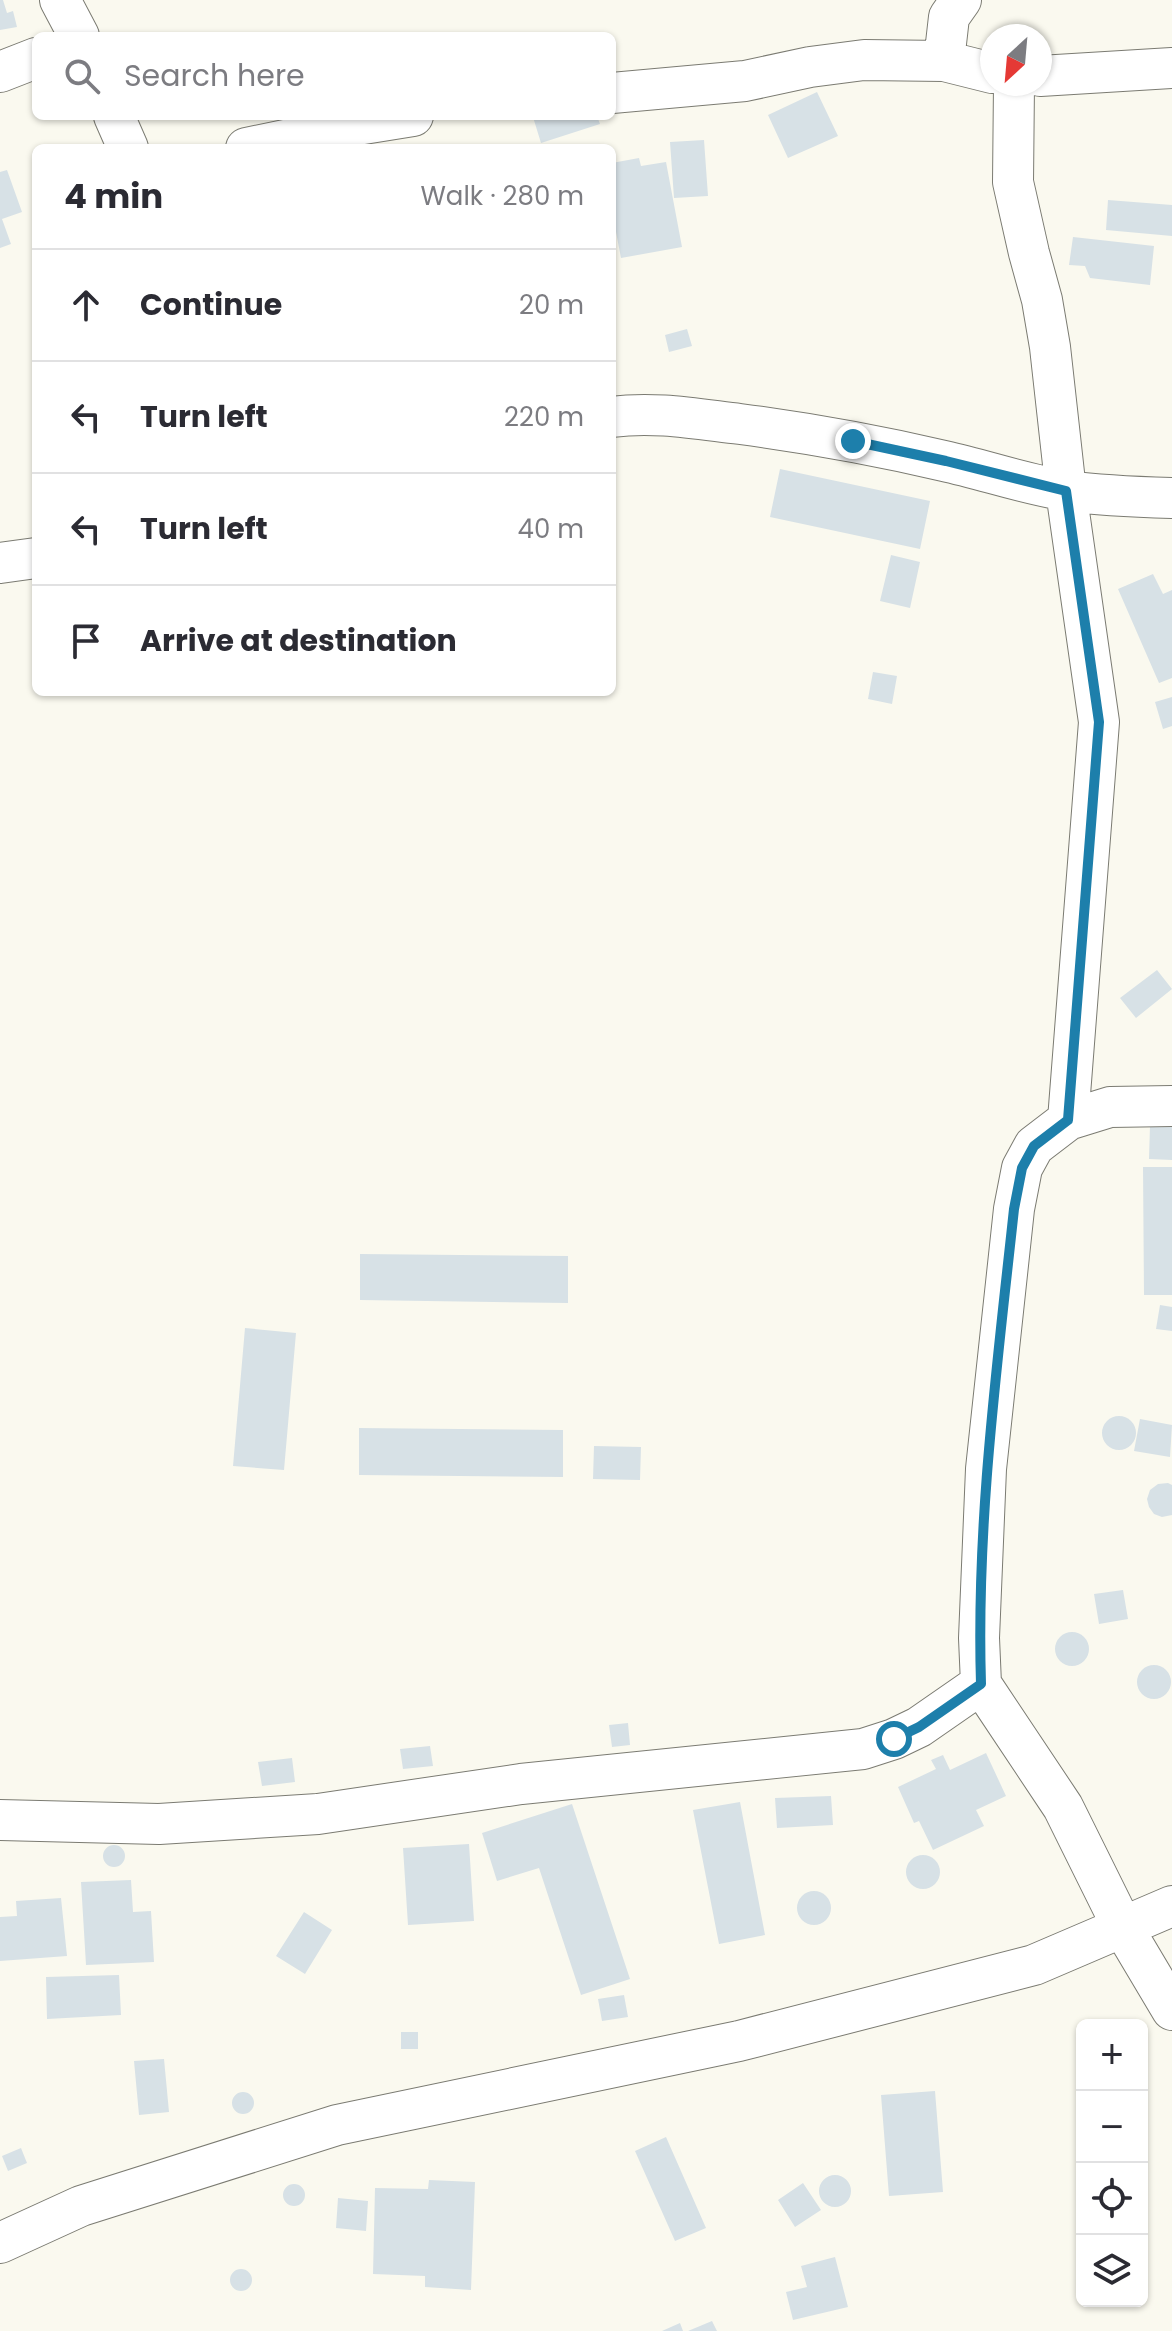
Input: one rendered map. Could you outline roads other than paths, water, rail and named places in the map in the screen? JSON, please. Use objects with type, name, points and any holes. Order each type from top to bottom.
[{"type":"street","points":[[60,0],[77,32]]},
{"type":"street","points":[[944,61],[951,6]]},
{"type":"street","points":[[0,72],[32,60]]},
{"type":"street","points":[[616,93],[745,81],[810,67],[864,60],[944,61],[980,70]]},
{"type":"street","points":[[1052,75],[1172,68]]},
{"type":"street","points":[[1014,96],[1013,182],[1042,300],[1099,722],[1068,1120]]},
{"type":"street","points":[[116,120],[126,144]]},
{"type":"street","points":[[265,144],[388,120]]},
{"type":"street","points":[[616,416],[634,414],[682,417],[853,441],[1066,491],[1172,498]]},
{"type":"street","points":[[0,563],[32,559]]},
{"type":"street","points":[[1172,1106],[1110,1107],[1068,1120],[1034,1146],[1022,1168],[1014,1209],[986,1469],[979,1638],[981,1684],[1063,1807],[1122,1926],[1172,2010]]},
{"type":"street","points":[[0,1820],[159,1824],[318,1814],[521,1784],[863,1749],[919,1727],[981,1684]]},
{"type":"street","points":[[0,2243],[81,2206],[337,2125],[739,2041],[1034,1965],[1172,1906]]}]
